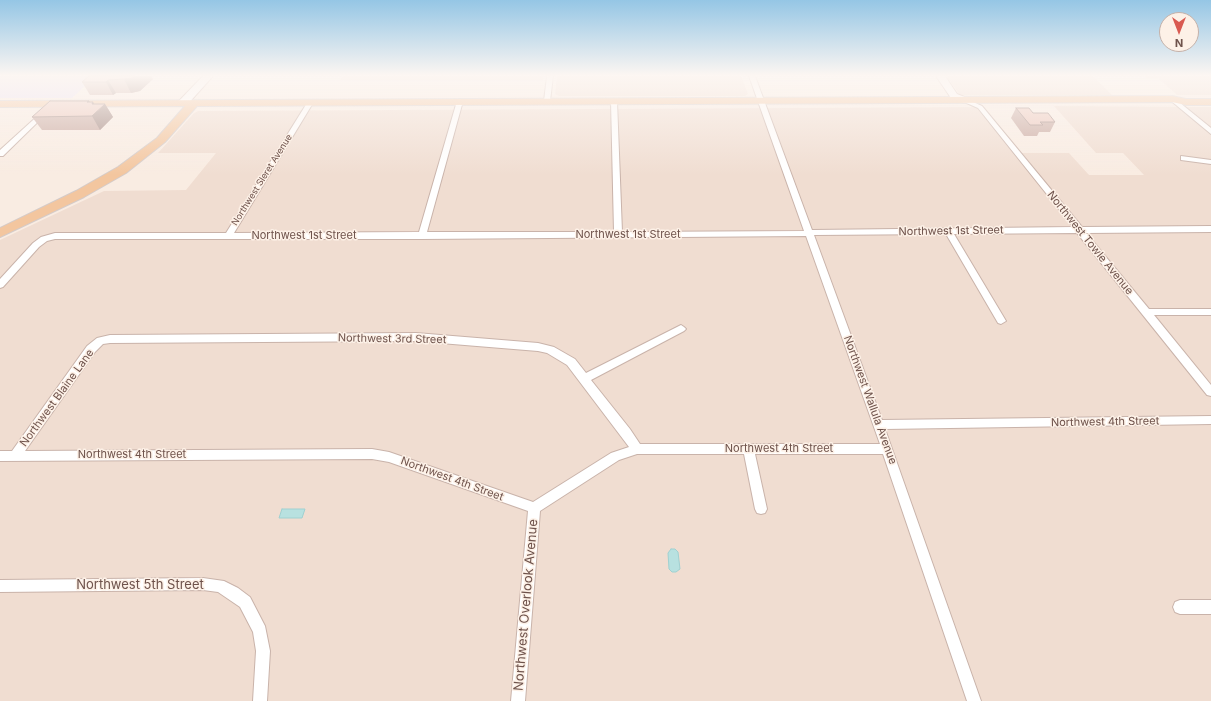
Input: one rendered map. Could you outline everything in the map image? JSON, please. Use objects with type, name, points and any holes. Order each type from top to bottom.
[{"type":"main road","points":[[0,224],[69,191],[114,164],[149,138],[177,109]]},
{"type":"main road","points":[[0,233],[80,194],[122,170],[161,140],[189,109]]},
{"type":"street","points":[[0,154],[49,109]]},
{"type":"street","name":"Northwest Sleret Avenue","points":[[228,236],[306,109]]},
{"type":"street","points":[[422,236],[458,109]]},
{"type":"street","points":[[614,109],[618,235]]},
{"type":"street","name":"Northwest Wallula Avenue","points":[[763,109],[887,448],[974,701]]},
{"type":"street","name":"Northwest Towle Avenue","points":[[981,109],[1211,392]]},
{"type":"street","points":[[1183,109],[1211,132]]},
{"type":"street","points":[[1184,158],[1211,162]]},
{"type":"street","name":"Northwest 1st Street","points":[[0,285],[36,245],[44,239],[55,236],[809,234],[822,232],[1211,229]]},
{"type":"street","points":[[949,232],[1000,321]]},
{"type":"street","points":[[1146,312],[1211,312]]},
{"type":"street","points":[[584,379],[680,329]]},
{"type":"street","name":"Northwest 3rd Street","points":[[100,341],[110,339],[416,337],[538,347],[550,350],[571,362],[626,432],[637,449]]},
{"type":"street","name":"Northwest Blaine Lane","points":[[15,456],[91,349],[100,341]]},
{"type":"street","name":"Northwest 4th Street","points":[[878,424],[1211,420]]},
{"type":"street","name":"Northwest 4th Street","points":[[0,456],[372,454],[389,457],[534,508],[615,456],[637,449],[749,450],[887,448]]},
{"type":"street","points":[[749,450],[761,509]]},
{"type":"street","name":"Northwest Overlook Avenue","points":[[518,701],[534,508]]},
{"type":"street","name":"Northwest 5th Street","points":[[0,586],[203,584],[219,586],[233,593],[245,602],[260,631],[263,651],[260,701]]},
{"type":"street","points":[[1180,607],[1211,607]]},
{"type":"shaded area","points":[[983,109],[1020,153],[1069,153],[1089,175],[1144,175],[1123,153],[1096,153],[1056,109],[1211,109],[1211,701],[0,701],[0,240],[104,191],[186,190],[216,153],[158,153],[194,113],[198,111]]},
{"type":"water","points":[[282,509],[305,509],[302,518],[279,518]]},
{"type":"water","points":[[671,549],[675,549],[678,552],[680,569],[676,572],[672,572],[669,569],[668,553]]},
{"type":"building","points":[[41,109],[100,109],[92,116],[32,117]]},
{"type":"building","points":[[1017,109],[1030,109],[1033,113],[1048,113],[1055,122],[1040,122],[1043,125],[1030,125]]}]
